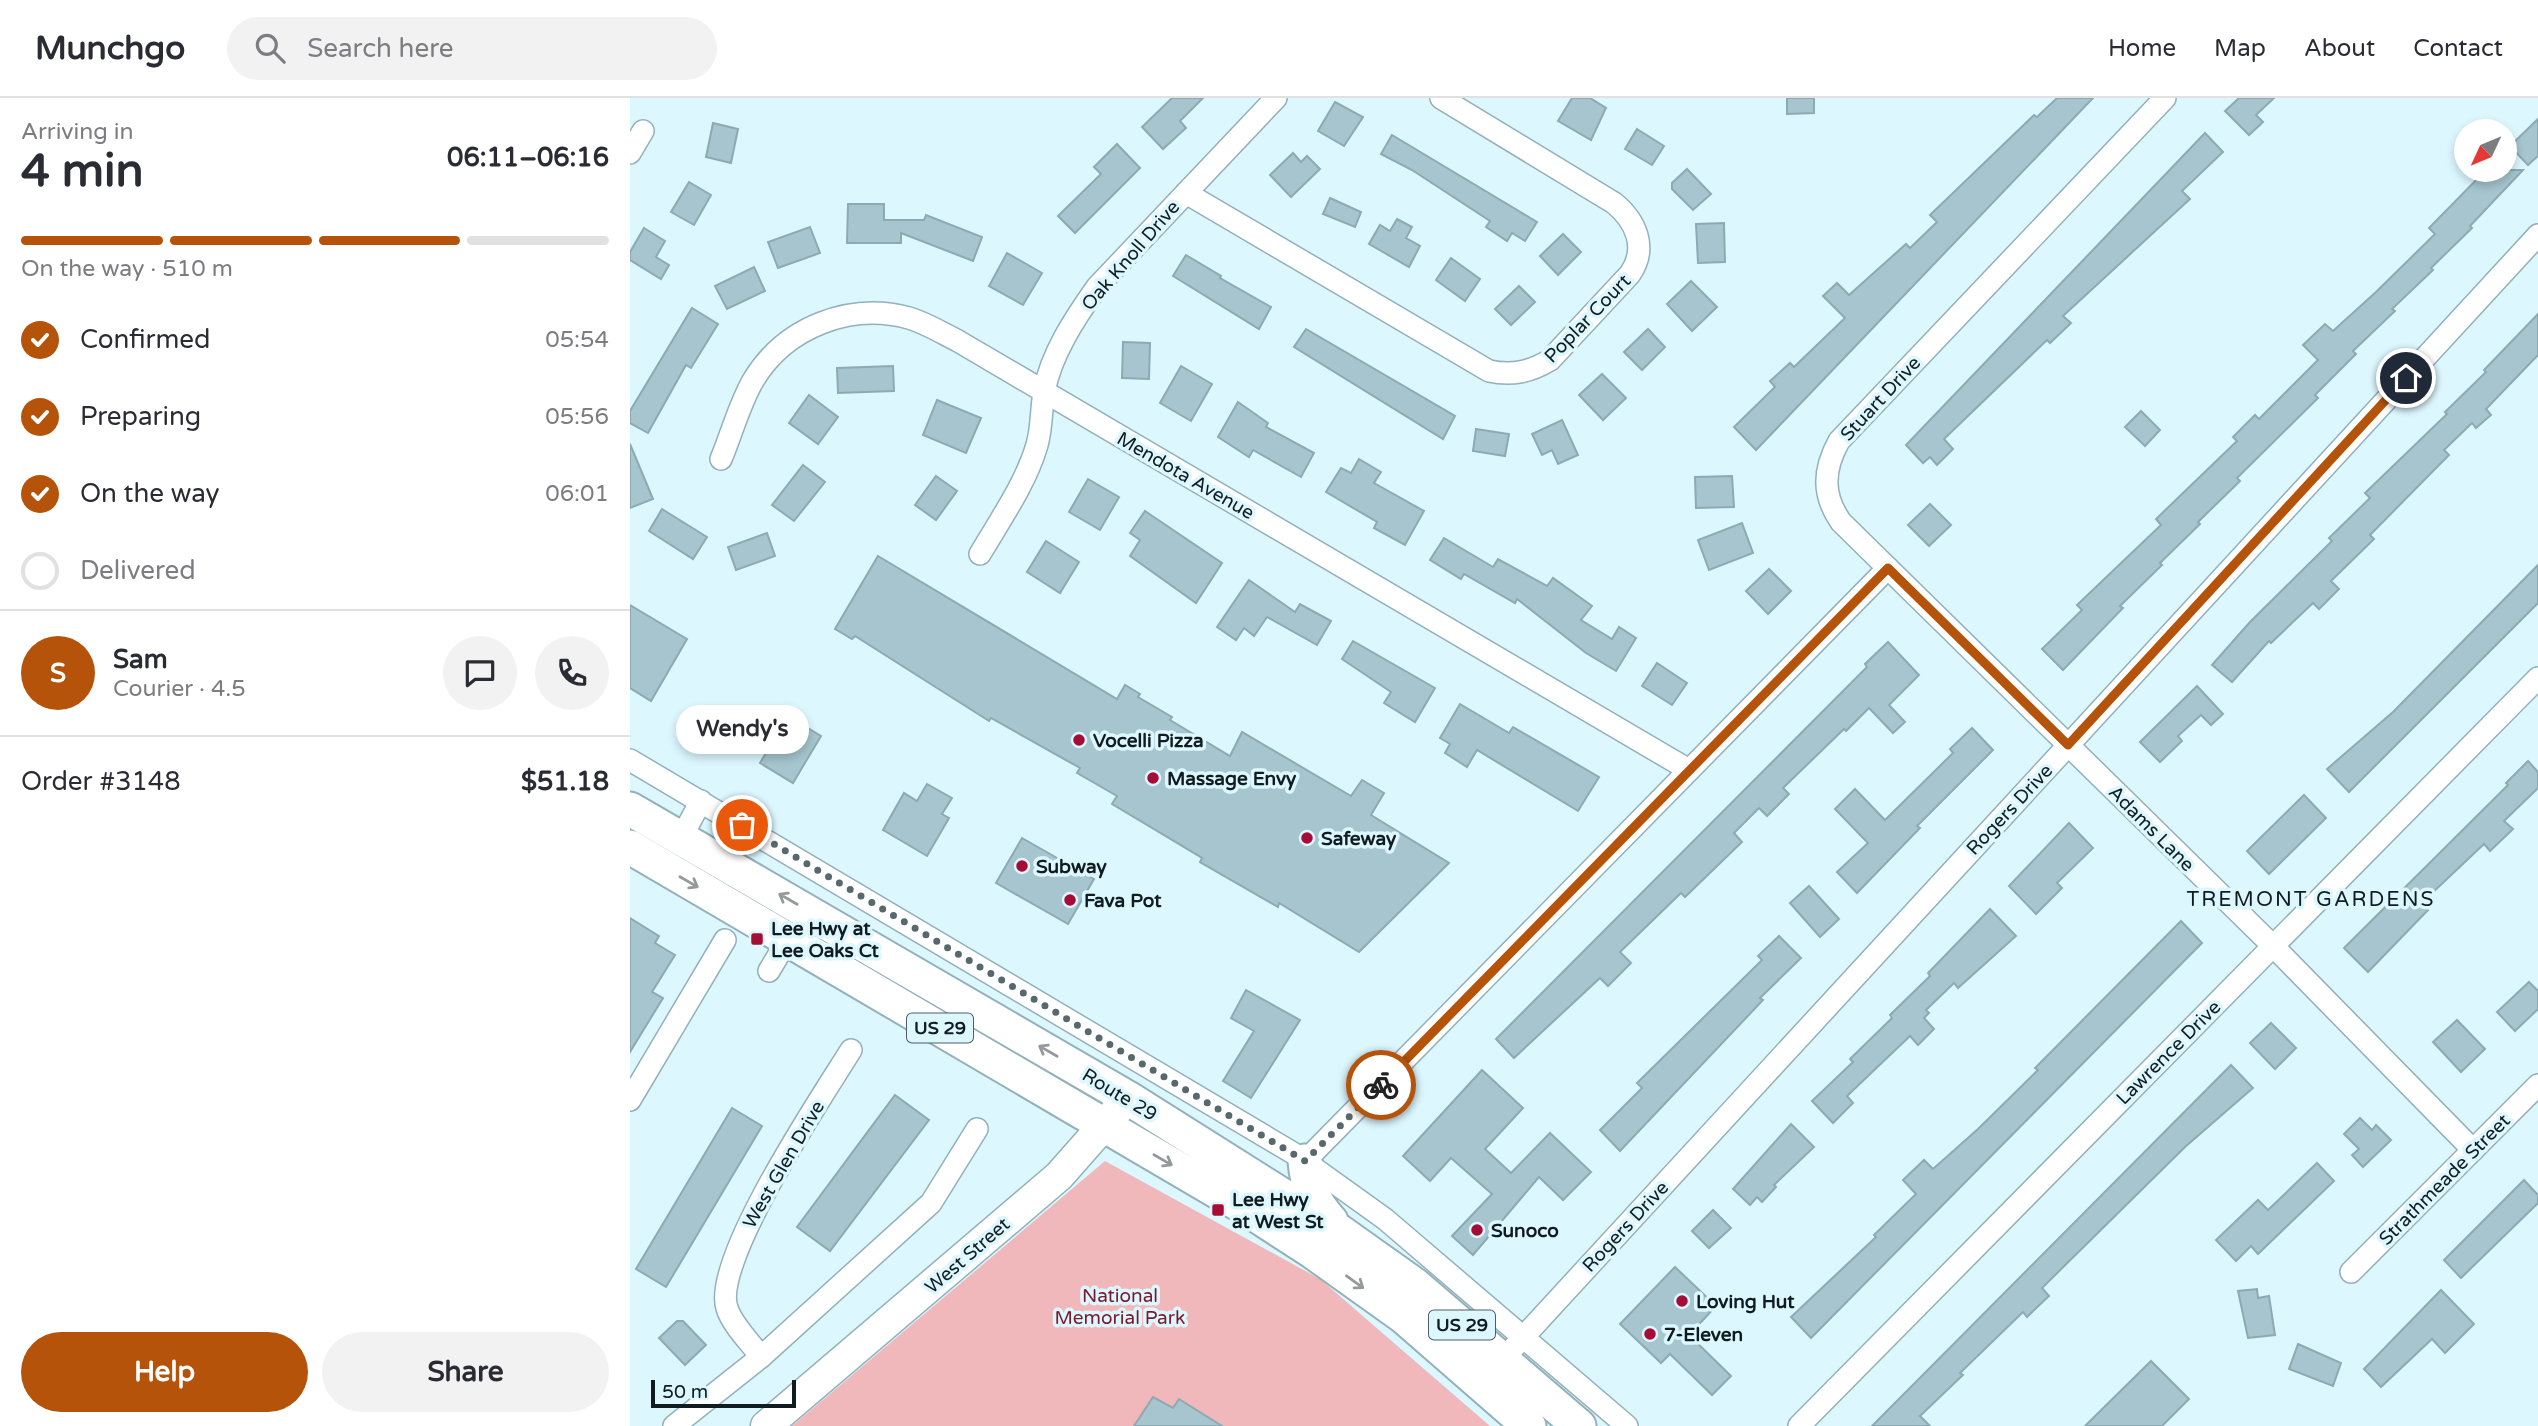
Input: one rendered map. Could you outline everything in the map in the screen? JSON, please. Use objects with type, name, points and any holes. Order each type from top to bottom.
[{"type":"main road","name":"Route 29","points":[[630,808],[1128,1098],[1339,1231],[1415,1285],[1513,1347],[1579,1426]]},
{"type":"main road","name":"Route 29","points":[[630,847],[1104,1125],[1313,1252],[1404,1317],[1529,1426]]},
{"type":"main road","name":"West Street","points":[[766,1426],[1059,1176],[1128,1098]]},
{"type":"main road","points":[[1305,1161],[1306,1183],[1315,1204],[1339,1231]]},
{"type":"street","name":"Oak Knoll Drive","points":[[979,554],[1033,455],[1043,418],[1044,391],[1057,354],[1075,319],[1097,287],[1276,98]]},
{"type":"street","name":"Poplar Court","points":[[1186,192],[1489,371],[1518,373],[1534,370],[1550,360],[1630,274],[1638,257],[1638,233],[1632,220],[1614,203],[1441,98]]},
{"type":"street","name":"Stuart Drive","points":[[1888,568],[1834,511],[1826,474],[1839,441],[2165,98]]},
{"type":"street","points":[[630,152],[643,131]]},
{"type":"street","name":"Rogers Drive","points":[[1480,1384],[2538,235]]},
{"type":"street","name":"Mendota Avenue","points":[[722,459],[752,382],[766,362],[808,328],[849,314],[872,313],[921,323],[1044,391],[1689,770]]},
{"type":"street","name":"Adams Lane","points":[[1888,568],[2273,946],[2473,1150]]},
{"type":"street","points":[[1305,1161],[1888,568]]},
{"type":"street","name":"Lawrence Drive","points":[[1799,1426],[2538,678]]},
{"type":"street","points":[[630,760],[1305,1161],[1385,1219],[1513,1347],[1627,1426]]},
{"type":"street","points":[[681,838],[701,801]]},
{"type":"street","points":[[769,971],[788,939]]},
{"type":"street","points":[[630,1100],[725,940]]},
{"type":"street","name":"West Glen Drive","points":[[761,1357],[726,1308],[728,1283],[743,1233],[851,1050]]},
{"type":"street","name":"West Street","points":[[1128,1098],[1147,1066]]},
{"type":"street","name":"Strathmeade Street","points":[[2351,1272],[2538,1086]]},
{"type":"street","points":[[674,1426],[761,1357],[931,1203],[977,1129]]},
{"type":"green space","name":"National Memorial Park","points":[[1105,1161],[1320,1279],[1490,1426],[792,1426]]},
{"type":"building","points":[[1172,98],[1203,98],[1180,121],[1186,128],[1163,149],[1142,127]]},
{"type":"building","points":[[1572,98],[1590,98],[1606,108],[1591,140],[1558,121]]},
{"type":"building","points":[[1787,98],[1814,98],[1814,113],[1787,114]]},
{"type":"building","points":[[2057,98],[2093,98],[1756,450],[1734,427],[1775,387],[1770,381],[1790,363],[1794,367],[1845,318],[1823,296],[1837,283],[1849,295],[1906,244],[1910,248],[1937,222],[1930,215],[2034,115],[2037,117]]},
{"type":"building","points":[[2239,98],[2274,98],[2256,115],[2263,122],[2249,135],[2225,111]]},
{"type":"building","points":[[1335,102],[1363,117],[1344,146],[1318,131]]},
{"type":"building","points":[[2538,119],[2538,156],[2528,165],[2517,153],[2517,139]]},
{"type":"building","points":[[713,123],[738,129],[731,163],[706,157]]},
{"type":"building","points":[[1637,129],[1664,146],[1652,165],[1625,149]]},
{"type":"building","points":[[2205,133],[2223,152],[2182,191],[2190,199],[2063,316],[2071,323],[2050,343],[2047,340],[1944,439],[1953,449],[1937,465],[1930,457],[1923,463],[1906,445]]},
{"type":"building","points":[[1392,135],[1537,222],[1525,241],[1512,233],[1507,241],[1486,227],[1490,221],[1412,170],[1381,154]]},
{"type":"building","points":[[1117,144],[1140,168],[1075,233],[1058,216],[1101,174],[1094,167]]},
{"type":"building","points":[[1293,153],[1301,162],[1307,156],[1320,169],[1291,197],[1270,175]]},
{"type":"building","points":[[1687,169],[1711,194],[1693,210],[1672,189],[1672,183]]},
{"type":"building","points":[[689,182],[711,195],[694,225],[671,212]]},
{"type":"building","points":[[2474,182],[2512,182],[2470,226],[2472,228],[2431,268],[2433,270],[2392,309],[2395,311],[2353,351],[2356,354],[2315,395],[2318,398],[2237,478],[2240,481],[2198,522],[2200,524],[2160,563],[2162,565],[2120,606],[2123,608],[2063,670],[2042,649],[2082,610],[2077,605],[2161,525],[2156,519],[2237,441],[2233,437],[2255,415],[2259,419],[2318,360],[2303,345],[2325,324],[2333,331],[2376,292],[2435,234],[2429,228]]},
{"type":"building","points":[[1330,198],[1361,212],[1355,227],[1323,214]]},
{"type":"building","points":[[848,204],[884,204],[884,220],[924,220],[926,215],[982,237],[973,261],[901,233],[901,243],[847,243]]},
{"type":"building","points":[[1397,219],[1412,227],[1406,238],[1420,246],[1409,267],[1369,244],[1380,225],[1390,231]]},
{"type":"building","points":[[1724,223],[1725,262],[1698,263],[1696,224]]},
{"type":"building","points":[[810,227],[820,253],[778,268],[768,242]]},
{"type":"building","points":[[644,228],[665,241],[656,257],[669,265],[661,279],[630,260],[630,252]]},
{"type":"building","points":[[1563,234],[1581,252],[1558,275],[1540,256]]},
{"type":"building","points":[[1007,253],[1042,273],[1023,305],[989,286]]},
{"type":"building","points":[[1186,255],[1271,307],[1259,329],[1173,276]]},
{"type":"building","points":[[1451,258],[1480,279],[1465,301],[1436,280]]},
{"type":"building","points":[[754,267],[765,291],[727,309],[715,286]]},
{"type":"building","points":[[1691,281],[1717,307],[1692,331],[1667,304]]},
{"type":"building","points":[[1519,286],[1535,302],[1511,325],[1495,309]]},
{"type":"building","points":[[692,308],[718,324],[691,368],[686,365],[648,433],[630,423],[630,411]]},
{"type":"building","points":[[2538,314],[2538,355],[2486,409],[2491,415],[2476,428],[2472,423],[2444,450],[2449,455],[2370,535],[2374,539],[2331,581],[2339,589],[2319,609],[2313,603],[2271,643],[2269,641],[2232,682],[2212,665],[2250,622],[2332,541],[2329,538],[2370,498],[2365,493],[2447,414],[2445,412],[2486,372],[2484,370]]},
{"type":"building","points":[[1306,329],[1455,416],[1443,439],[1294,347]]},
{"type":"building","points":[[1648,329],[1665,347],[1642,370],[1624,352]]},
{"type":"building","points":[[1123,342],[1150,343],[1149,379],[1122,378]]},
{"type":"building","points":[[893,366],[894,391],[838,393],[837,368]]},
{"type":"building","points":[[1181,366],[1212,384],[1191,421],[1160,403]]},
{"type":"building","points":[[1602,374],[1626,398],[1603,420],[1579,395]]},
{"type":"building","points":[[809,395],[838,417],[818,444],[789,423]]},
{"type":"building","points":[[937,400],[981,418],[966,453],[923,435]]},
{"type":"building","points":[[1238,402],[1268,423],[1266,427],[1314,453],[1301,477],[1253,450],[1249,457],[1218,437]]},
{"type":"building","points":[[2141,411],[2160,430],[2145,446],[2125,427]]},
{"type":"building","points":[[1562,420],[1578,455],[1558,464],[1552,450],[1542,455],[1532,434]]},
{"type":"building","points":[[1476,429],[1509,434],[1505,456],[1473,451]]},
{"type":"building","points":[[630,444],[653,499],[630,508]]},
{"type":"building","points":[[1359,459],[1381,472],[1374,483],[1424,511],[1405,545],[1374,528],[1377,522],[1326,492],[1341,468],[1351,473]]},
{"type":"building","points":[[803,465],[825,482],[794,521],[772,505]]},
{"type":"building","points":[[936,476],[957,491],[936,520],[915,505]]},
{"type":"building","points":[[1732,476],[1734,507],[1696,508],[1695,477]]},
{"type":"building","points":[[1088,479],[1119,497],[1100,530],[1069,512]]},
{"type":"building","points":[[1930,504],[1951,525],[1929,546],[1908,525]]},
{"type":"building","points":[[662,509],[707,537],[693,559],[649,531]]},
{"type":"building","points":[[1145,511],[1222,563],[1196,603],[1130,556],[1140,540],[1130,533]]},
{"type":"building","points":[[1742,523],[1753,553],[1709,570],[1698,540]]},
{"type":"building","points":[[767,533],[775,556],[736,570],[728,547]]},
{"type":"building","points":[[1444,538],[1493,567],[1498,559],[1547,586],[1553,578],[1592,606],[1581,620],[1612,639],[1619,627],[1636,638],[1616,671],[1586,653],[1517,599],[1515,603],[1464,574],[1461,579],[1430,560]]},
{"type":"building","points":[[1046,541],[1079,562],[1060,593],[1027,572]]},
{"type":"building","points":[[878,556],[1117,699],[1125,685],[1140,694],[1138,697],[1172,717],[1170,720],[1230,756],[1242,732],[1351,796],[1362,780],[1384,793],[1371,815],[1449,863],[1359,952],[1279,903],[1278,907],[1200,862],[1202,858],[1112,804],[1117,796],[1077,773],[1080,768],[991,718],[989,721],[855,636],[852,639],[835,629]]},
{"type":"building","points":[[2538,565],[2538,603],[2349,792],[2327,769],[2393,712]]},
{"type":"building","points":[[1769,569],[1791,591],[1768,614],[1746,591]]},
{"type":"building","points":[[1249,580],[1295,612],[1300,604],[1331,621],[1317,645],[1267,617],[1254,636],[1244,628],[1236,640],[1217,627]]},
{"type":"building","points":[[630,605],[687,639],[651,701],[630,688]]},
{"type":"building","points":[[1353,641],[1435,688],[1415,722],[1384,703],[1391,692],[1342,659]]},
{"type":"building","points":[[1888,642],[1919,675],[1889,705],[1905,722],[1893,733],[1869,708],[1846,731],[1844,729],[1783,788],[1789,794],[1767,816],[1759,808],[1734,833],[1742,842],[1685,897],[1681,893],[1620,952],[1631,963],[1608,986],[1600,978],[1514,1058],[1496,1039],[1867,667],[1865,664]]},
{"type":"building","points":[[1657,663],[1687,683],[1672,705],[1642,686]]},
{"type":"building","points":[[2197,686],[2223,714],[2211,725],[2201,715],[2178,736],[2182,741],[2160,762],[2140,742]]},
{"type":"building","points":[[1460,704],[1509,733],[1513,727],[1599,777],[1578,811],[1477,750],[1467,767],[1445,753],[1450,744],[1440,738]]},
{"type":"building","points":[[788,716],[821,736],[793,783],[760,763]]},
{"type":"building","points":[[1972,728],[1993,750],[1917,826],[1920,828],[1857,893],[1837,872],[1868,843],[1835,809],[1855,789],[1885,820],[1953,753],[1950,749]]},
{"type":"building","points":[[2528,761],[2538,772],[2538,788],[2504,821],[2513,829],[2490,851],[2484,844],[2429,896],[2422,905],[2428,910],[2368,972],[2344,948],[2508,785],[2506,783]]},
{"type":"building","points":[[927,784],[952,798],[942,814],[949,818],[927,856],[883,830],[904,793],[917,801]]},
{"type":"building","points":[[2304,795],[2326,818],[2269,874],[2247,851]]},
{"type":"building","points":[[2069,823],[2093,848],[2057,883],[2062,888],[2036,914],[2009,886]]},
{"type":"building","points":[[1022,838],[1094,879],[1068,924],[996,883]]},
{"type":"building","points":[[1809,886],[1839,919],[1820,937],[1790,903]]},
{"type":"building","points":[[1990,909],[2016,936],[1958,988],[1954,983],[1926,1010],[1929,1013],[1924,1018],[1934,1029],[1918,1045],[1910,1036],[1847,1096],[1853,1103],[1833,1123],[1812,1101],[1853,1062],[1850,1059],[1892,1018],[1890,1015],[1930,976],[1928,973]]},
{"type":"building","points":[[630,918],[659,936],[655,943],[675,955],[652,992],[663,998],[630,1052]]},
{"type":"building","points":[[2181,921],[2202,943],[1811,1338],[1791,1317],[1876,1237],[1874,1235],[1916,1194],[1903,1180],[1924,1160],[1933,1169],[1978,1129]]},
{"type":"building","points":[[1779,936],[1801,958],[1760,998],[1763,1000],[1620,1151],[1600,1130],[1642,1088],[1637,1083],[1762,960],[1758,956]]},
{"type":"building","points":[[2529,982],[2538,991],[2538,1009],[2515,1031],[2497,1012]]},
{"type":"building","points":[[1246,990],[1300,1020],[1251,1098],[1223,1081],[1254,1031],[1231,1018]]},
{"type":"building","points":[[2457,1020],[2485,1049],[2461,1072],[2433,1042]]},
{"type":"building","points":[[2271,1023],[2296,1048],[2275,1069],[2250,1043]]},
{"type":"building","points":[[2231,1065],[2253,1088],[2185,1147],[2042,1288],[2049,1296],[2027,1317],[2023,1312],[1960,1373],[1963,1375],[1920,1416],[1930,1426],[1872,1426]]},
{"type":"building","points":[[1482,1070],[1523,1108],[1485,1149],[1511,1173],[1550,1133],[1591,1172],[1563,1200],[1539,1177],[1473,1255],[1452,1236],[1492,1194],[1451,1158],[1430,1181],[1403,1156]]},
{"type":"building","points":[[895,1095],[929,1120],[830,1251],[797,1227]]},
{"type":"building","points":[[732,1108],[762,1126],[666,1287],[636,1269]]},
{"type":"building","points":[[2360,1118],[2372,1130],[2376,1125],[2391,1140],[2363,1167],[2352,1155],[2359,1149],[2344,1134]]},
{"type":"building","points":[[1791,1124],[1814,1147],[1774,1185],[1776,1187],[1762,1202],[1757,1197],[1750,1205],[1733,1189]]},
{"type":"building","points":[[2317,1163],[2334,1181],[2258,1254],[2251,1246],[2236,1261],[2216,1240],[2258,1200],[2268,1210]]},
{"type":"building","points":[[2524,1180],[2538,1195],[2538,1203],[2461,1278],[2444,1260]]},
{"type":"building","points":[[1713,1210],[1731,1228],[1709,1248],[1692,1231]]},
{"type":"building","points":[[1675,1267],[1716,1306],[1689,1335],[1731,1376],[1712,1395],[1670,1354],[1661,1363],[1620,1324]]},
{"type":"building","points":[[2257,1289],[2258,1298],[2269,1296],[2275,1335],[2248,1338],[2238,1291]]},
{"type":"building","points":[[2441,1290],[2474,1324],[2445,1353],[2432,1339],[2381,1387],[2364,1369]]},
{"type":"building","points":[[677,1321],[683,1321],[706,1345],[685,1365],[659,1338]]},
{"type":"building","points":[[2298,1344],[2341,1363],[2333,1386],[2289,1369]]},
{"type":"building","points":[[2151,1361],[2189,1399],[2162,1426],[2085,1426]]},
{"type":"building","points":[[1153,1397],[1173,1408],[1179,1399],[1222,1426],[1134,1426]]},
{"type":"way so far","points":[[742,825],[1305,1161],[1381,1085]]},
{"type":"place","name":"Vocelli Pizza","points":[[1079,740]]},
{"type":"place","name":"Massage Envy","points":[[1153,778]]},
{"type":"place","name":"Wendy's","points":[[742,825]]},
{"type":"place","name":"Safeway","points":[[1307,838]]},
{"type":"place","name":"Subway","points":[[1022,866]]},
{"type":"place","name":"Fava Pot","points":[[1070,900]]},
{"type":"place","name":"Lee Hwy at Lee Oaks Ct","points":[[757,939]]},
{"type":"place","name":"Lee Hwy at West St","points":[[1218,1210]]},
{"type":"place","name":"Sunoco","points":[[1477,1230]]},
{"type":"place","name":"Loving Hut","points":[[1682,1301]]},
{"type":"place","name":"7-Eleven","points":[[1650,1334]]},
{"type":"district","name":"TREMONT GARDENS","points":[[2311,899]]},
{"type":"route","points":[[1381,1085],[1448,1018],[1451,1010],[1888,568],[2068,745],[2406,378]]}]
